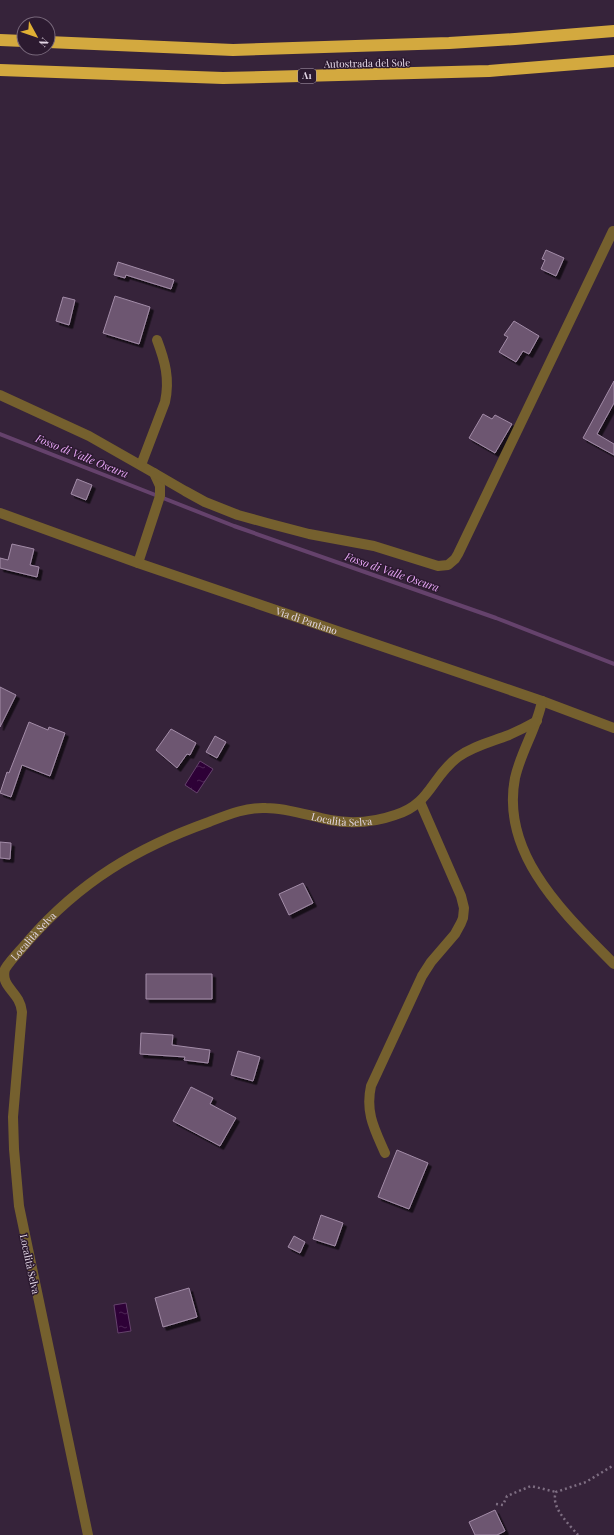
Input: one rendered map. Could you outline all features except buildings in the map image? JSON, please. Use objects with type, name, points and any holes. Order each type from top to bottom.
[{"type":"highway","name":"Autostrada del Sole","points":[[56,42],[233,50],[449,43],[614,31]]},
{"type":"highway","points":[[0,40],[16,41]]},
{"type":"highway","name":"Autostrada del Sole","points":[[0,70],[223,78],[489,71],[614,61]]},
{"type":"street","points":[[0,395],[89,436],[205,502],[250,518],[298,531],[394,551],[435,566],[448,565],[458,554],[612,231]]},
{"type":"street","points":[[141,465],[165,402],[167,392],[167,371],[157,340]]},
{"type":"street","points":[[138,563],[160,496],[160,486],[154,473]]},
{"type":"street","name":"Via di Pantano","points":[[0,513],[138,563],[542,701],[614,728]]},
{"type":"street","points":[[542,701],[537,721],[521,760],[515,780],[514,810],[518,834],[531,864],[549,893],[569,918],[614,964]]},
{"type":"street","name":"Località Selva","points":[[88,1535],[19,1206],[14,1156],[13,1117],[22,1012],[18,999],[5,991],[2,980],[5,969],[54,913],[78,892],[133,855],[172,836],[234,813],[253,809],[272,808],[331,820],[355,822],[396,815],[412,808],[420,802],[442,772],[457,758],[472,749],[537,721]]},
{"type":"street","points":[[385,1153],[373,1126],[369,1111],[368,1097],[371,1086],[422,976],[436,955],[455,934],[464,913],[461,896],[420,802]]},
{"type":"path","points":[[496,1504],[502,1505],[507,1496],[531,1486],[556,1492],[586,1482],[614,1465]]},
{"type":"path","points":[[556,1492],[554,1497],[556,1506],[578,1535]]},
{"type":"water","points":[[200,761],[213,769],[197,793],[185,785]]},
{"type":"water","points":[[126,1303],[131,1331],[118,1333],[114,1305]]},
{"type":"waterway","name":"Fosso di Valle Oscura","points":[[0,434],[158,496]]},
{"type":"waterway","name":"Fosso di Valle Oscura","points":[[163,498],[234,526],[496,618],[614,664]]}]
